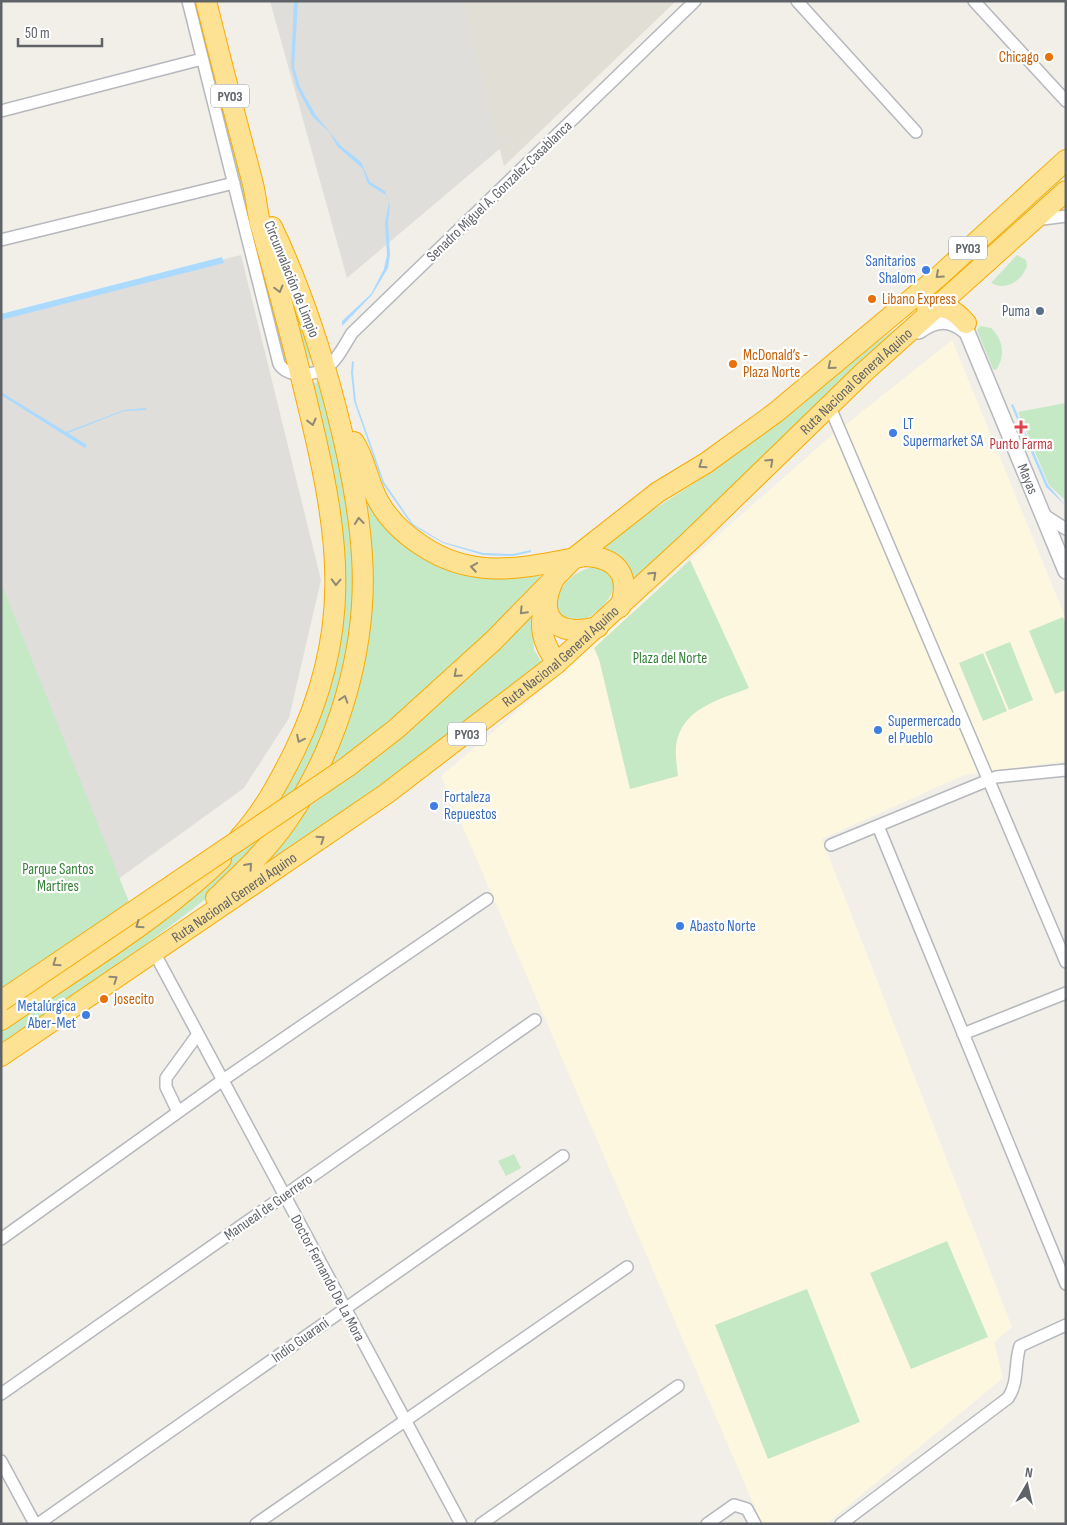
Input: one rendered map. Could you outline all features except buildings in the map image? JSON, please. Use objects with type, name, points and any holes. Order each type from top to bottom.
[{"type":"highway","name":"Circunvalación de Limpio","points":[[206,1],[261,225],[302,374]]},
{"type":"highway","points":[[994,223],[1012,201],[1066,151]]},
{"type":"highway","name":"Ruta Nacional General Aquino","points":[[1,1001],[347,767],[396,729],[493,641],[574,558],[658,492],[706,463],[770,416],[938,277],[994,223],[1066,160]]},
{"type":"highway","name":"Circunvalación de Limpio","points":[[254,191],[287,259],[313,326],[325,369]]},
{"type":"highway","name":"Ruta Nacional General Aquino","points":[[1,1056],[386,794],[557,664],[620,607],[901,338],[1066,191]]},
{"type":"highway","points":[[967,327],[966,310],[968,296],[976,284],[993,267],[1001,250]]},
{"type":"highway","points":[[875,329],[888,326],[917,310],[938,306],[953,310],[967,327]]},
{"type":"highway","name":"PY03","points":[[158,949],[245,871],[286,822],[308,786],[327,747],[339,715],[357,646],[362,595],[359,516],[341,427],[325,369]]},
{"type":"highway","name":"PY03","points":[[1,1020],[140,924],[195,883],[221,860],[246,831],[267,801],[306,728],[322,680],[329,648],[334,614],[336,565],[327,482],[302,374]]},
{"type":"highway","points":[[341,427],[356,444],[379,502],[391,519],[410,538],[433,554],[461,565],[496,570],[574,558],[598,557],[610,562],[620,571],[624,595],[620,607]]},
{"type":"highway","points":[[554,579],[542,620],[542,635],[547,650],[557,664]]},
{"type":"highway","points":[[547,600],[548,614],[560,628],[580,631],[598,627]]},
{"type":"street","points":[[188,1],[279,364],[283,370],[290,374],[302,374],[325,369]]},
{"type":"street","name":"Senadro Miguel A. Gonzalez Casablanca","points":[[325,369],[334,361],[352,333],[695,1]]},
{"type":"street","points":[[797,1],[916,132]]},
{"type":"street","points":[[974,1],[1066,101]]},
{"type":"street","points":[[1,111],[202,59]]},
{"type":"street","points":[[1,240],[234,183]]},
{"type":"street","points":[[1001,250],[1014,230],[1066,184]]},
{"type":"street","points":[[1034,221],[1066,216]]},
{"type":"street","points":[[901,338],[909,337],[925,326],[945,320],[967,327]]},
{"type":"street","name":"Mayas","points":[[967,327],[1066,571]]},
{"type":"street","points":[[829,405],[1066,962]]},
{"type":"street","points":[[1041,512],[1066,528]]},
{"type":"street","points":[[831,845],[996,778],[1066,770]]},
{"type":"street","points":[[878,826],[1066,1284]]},
{"type":"street","points":[[1,1239],[178,1112],[487,899]]},
{"type":"street","name":"Doctor Fernando De La Mora","points":[[158,949],[198,1034],[461,1524]]},
{"type":"street","points":[[963,1034],[1066,993]]},
{"type":"street","name":"Manueal de Guerrero","points":[[1,1394],[535,1020]]},
{"type":"street","points":[[178,1112],[166,1087],[166,1078],[198,1034]]},
{"type":"street","name":"Indio Guaraní","points":[[37,1524],[563,1156]]},
{"type":"street","points":[[256,1524],[627,1267]]},
{"type":"street","points":[[841,1524],[1008,1398],[1014,1390],[1017,1355],[1020,1346],[1066,1325]]},
{"type":"street","points":[[481,1524],[678,1386]]},
{"type":"street","points":[[1,1461],[37,1524]]},
{"type":"street","points":[[707,1524],[734,1505],[747,1509],[755,1524]]},
{"type":"shaded area","points":[[270,1],[675,1],[347,278]]},
{"type":"shaded area","points":[[463,1],[676,1],[504,166]]},
{"type":"shaded area","points":[[241,255],[321,580],[289,718],[244,788],[117,880],[1,600],[1,315]]},
{"type":"shaded area","name":"Abasto Norte","points":[[952,340],[1066,619],[1066,761],[964,775],[822,839],[1012,1327],[994,1342],[1003,1378],[826,1524],[762,1524],[441,776],[538,694],[824,442]]},
{"type":"green space","points":[[193,1],[197,1],[288,363],[284,362]]},
{"type":"green space","points":[[1066,168],[1066,176],[938,297],[910,306]]},
{"type":"green space","points":[[278,254],[312,359],[307,360]]},
{"type":"green space","points":[[1017,255],[1026,260],[1027,266],[1021,277],[1012,284],[1002,286],[991,283]]},
{"type":"green space","points":[[911,317],[633,582],[624,561],[603,548],[642,517],[713,471],[777,424],[872,346]]},
{"type":"green space","points":[[980,326],[991,328],[1000,342],[1002,353],[996,370],[993,369],[977,330]]},
{"type":"green space","points":[[319,382],[341,457],[355,555],[351,638],[332,715],[297,791],[268,811],[333,662],[312,384]]},
{"type":"green space","points":[[1066,403],[1066,501],[1049,485],[1018,412]]},
{"type":"green space","points":[[364,486],[412,546],[541,574],[528,592],[443,674],[372,735],[322,773],[370,537],[369,513]]},
{"type":"green space","name":"Plaza del Norte","points":[[690,560],[749,688],[704,707],[686,722],[680,732],[676,745],[678,776],[630,789],[599,659],[594,648]]},
{"type":"green space","points":[[595,567],[606,572],[611,578],[613,585],[612,593],[602,607],[594,614],[584,620],[567,622],[555,608],[559,593],[568,581],[580,571]]},
{"type":"green space","name":"Parque Santos Martires","points":[[1,583],[129,902],[1,989]]},
{"type":"green space","points":[[529,617],[531,619],[534,650],[543,664],[494,706],[251,879],[306,805]]},
{"type":"green space","points":[[1063,617],[1066,625],[1066,690],[1055,694],[1029,631]]},
{"type":"green space","points":[[1010,642],[1033,700],[1009,710],[985,652]]},
{"type":"green space","points":[[983,653],[1007,711],[983,721],[959,663]]},
{"type":"green space","points":[[275,827],[207,898],[149,942],[1,1044],[1,1027]]},
{"type":"green space","points":[[514,1154],[521,1168],[506,1176],[498,1161]]},
{"type":"green space","points":[[947,1241],[988,1337],[911,1369],[870,1273]]},
{"type":"green space","points":[[807,1289],[860,1422],[768,1459],[715,1325]]},
{"type":"water","points":[[294,1],[298,2],[294,67],[300,87],[315,114],[341,146],[361,162],[370,182],[385,191],[390,205],[388,222],[390,255],[388,268],[372,295],[342,326],[342,321],[371,294],[384,269],[387,255],[385,222],[389,203],[386,195],[368,184],[363,169],[337,146],[330,133],[312,116],[297,88],[291,66]]},
{"type":"water","points":[[222,257],[224,263],[1,320],[1,314]]},
{"type":"water","points":[[352,361],[354,362],[353,373],[356,402],[384,482],[413,524],[443,542],[483,553],[513,554],[531,550],[531,552],[513,556],[483,555],[443,543],[412,525],[383,484],[354,401],[351,373]]},
{"type":"water","points":[[1,392],[66,432],[124,410],[146,408],[146,410],[124,411],[68,433],[87,445],[85,448],[1,395]]},
{"type":"water","points":[[1013,404],[1048,485],[1066,506],[1046,487],[1011,405]]},
{"type":"place","name":"Chicago","points":[[1049,57]]},
{"type":"place","name":"Sanitarios Shalom","points":[[926,270]]},
{"type":"place","name":"Libano Express","points":[[872,299]]},
{"type":"place","name":"Puma","points":[[1040,311]]},
{"type":"place","name":"McDonald’s - Plaza Norte","points":[[733,364]]},
{"type":"place","name":"Punto Farma","points":[[1021,427]]},
{"type":"place","name":"LT Supermarket SA","points":[[893,433]]},
{"type":"place","name":"Supermercado el Pueblo","points":[[878,730]]},
{"type":"place","name":"Fortaleza Repuestos","points":[[434,806]]},
{"type":"place","name":"Abasto Norte","points":[[680,926]]},
{"type":"place","name":"Josecito","points":[[104,999]]},
{"type":"place","name":"Metalúrgica Aber-Met","points":[[86,1015]]}]
